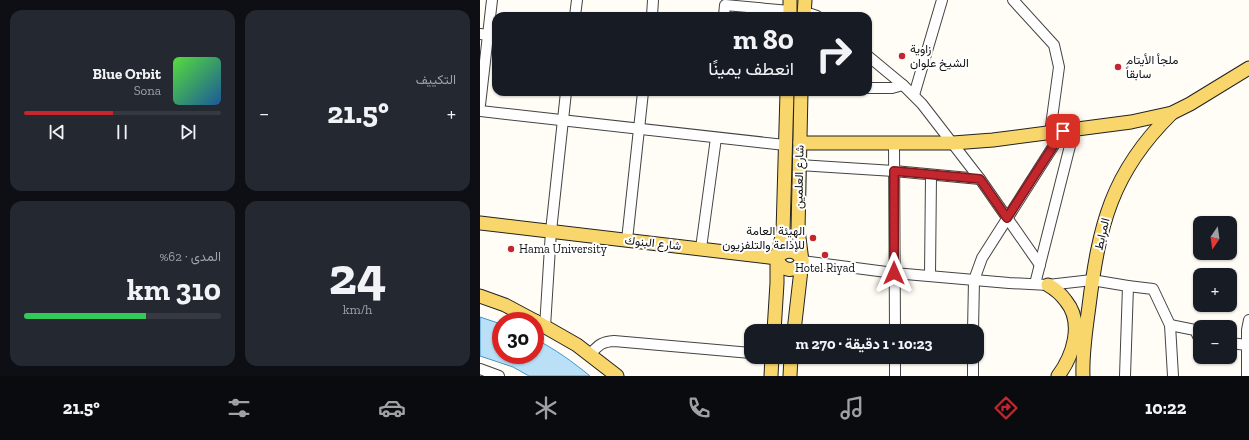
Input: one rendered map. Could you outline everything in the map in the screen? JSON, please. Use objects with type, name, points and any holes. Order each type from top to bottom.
[{"type":"main road","points":[[804,0],[804,12]]},
{"type":"main road","points":[[800,143],[894,143],[993,140],[1131,122],[1172,113],[1190,104],[1249,68]]},
{"type":"main road","points":[[774,324],[777,258],[783,232],[787,96]]},
{"type":"main road","name":"شارع العلمين","points":[[795,324],[802,261],[798,230],[801,96]]},
{"type":"main road","name":"المرابط","points":[[1083,376],[1084,349],[1092,280],[1104,222],[1111,200],[1118,184],[1140,148],[1172,113]]},
{"type":"main road","name":"شارع البنوك","points":[[480,223],[777,258]]},
{"type":"main road","points":[[777,258],[783,252],[791,251],[798,254],[802,261]]},
{"type":"main road","points":[[1042,284],[1058,292],[1067,302],[1072,311],[1075,322],[1074,344],[1070,357],[1058,376]]},
{"type":"main road","points":[[480,296],[505,305],[518,312]]},
{"type":"main road","points":[[544,326],[577,345],[617,376]]},
{"type":"main road","points":[[771,376],[772,364]]},
{"type":"main road","points":[[790,376],[791,364]]},
{"type":"street","points":[[480,105],[492,0]]},
{"type":"street","points":[[576,12],[577,0]]},
{"type":"street","points":[[652,12],[653,0]]},
{"type":"street","points":[[914,95],[942,0]]},
{"type":"street","points":[[1013,0],[1054,45],[1059,67],[1050,133]]},
{"type":"street","points":[[724,12],[725,5],[790,9]]},
{"type":"street","points":[[872,59],[914,95],[953,142],[1040,265]]},
{"type":"street","points":[[872,88],[892,88],[903,85]]},
{"type":"street","points":[[540,312],[551,231],[566,96]]},
{"type":"street","points":[[627,240],[643,96]]},
{"type":"street","points":[[480,111],[785,145]]},
{"type":"street","points":[[973,324],[974,280],[982,258],[1007,218],[1069,130]]},
{"type":"street","points":[[1042,284],[1040,265],[1069,130]]},
{"type":"street","points":[[701,248],[716,138]]},
{"type":"street","points":[[894,143],[895,324]]},
{"type":"street","points":[[799,165],[894,171],[980,179]]},
{"type":"street","points":[[930,275],[931,175]]},
{"type":"street","points":[[802,261],[894,273],[1009,283],[1042,284],[1092,280],[1128,286],[1153,288],[1170,325],[1173,376]]},
{"type":"street","points":[[1125,376],[1128,286]]},
{"type":"street","points":[[1247,376],[1247,330],[1249,320]]},
{"type":"street","points":[[1170,325],[1193,330]]},
{"type":"street","points":[[590,354],[600,344],[614,341],[744,352]]},
{"type":"street","points":[[1237,344],[1247,345]]},
{"type":"street","points":[[895,364],[896,376]]},
{"type":"street","points":[[973,364],[973,376]]},
{"type":"street","points":[[480,369],[499,376]]},
{"type":"water","points":[[480,317],[492,321],[492,360],[480,356]]},
{"type":"water","points":[[544,344],[564,356],[590,376],[529,376],[504,364],[544,364]]},
{"type":"place","name":"زاوية الشيخ علوان","points":[[902,56]]},
{"type":"place","name":"ملجأ الأيتام سابقاً","points":[[1118,67]]},
{"type":"place","name":"الهيئة العامة للإذاعة والتلفزيون","points":[[813,238]]},
{"type":"place","name":"Hama University","points":[[511,249]]},
{"type":"place","name":"Hotel Riyad","points":[[825,255]]},
{"type":"route","points":[[894,273],[894,171],[980,179],[1007,218],[1063,131]]}]
